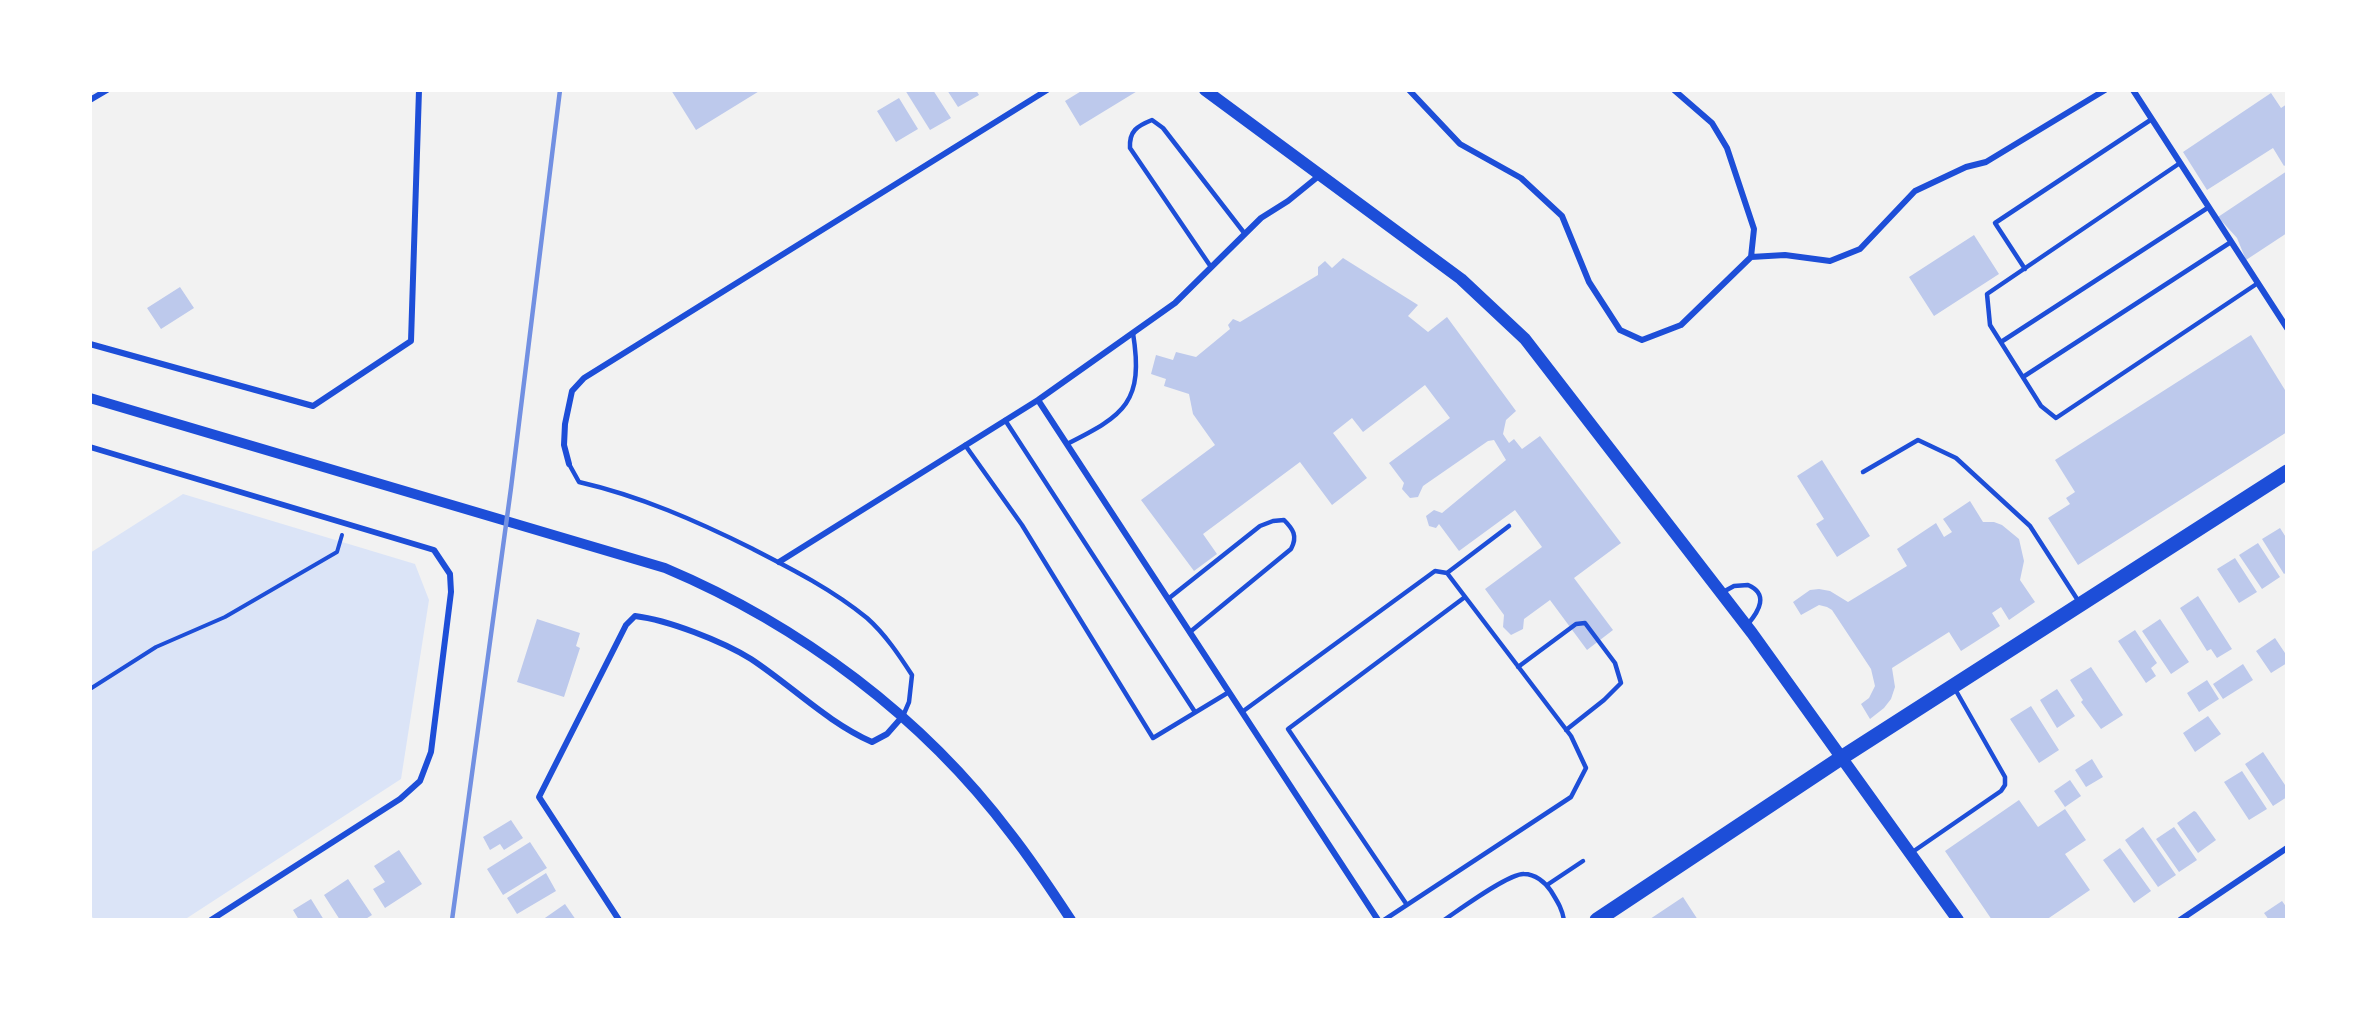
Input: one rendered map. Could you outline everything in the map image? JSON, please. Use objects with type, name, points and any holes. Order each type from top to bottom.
[{"type":"main road","points":[[1205,90],[1461,279],[1525,339],[1722,593],[1958,920]]},
{"type":"main road","points":[[1597,920],[1841,758],[2287,472]]},
{"type":"street","points":[[90,100],[107,90]]},
{"type":"street","points":[[90,344],[313,406],[411,341],[419,90]]},
{"type":"street","points":[[569,464],[564,445],[565,424],[572,390],[584,378],[1047,90]]},
{"type":"street","points":[[1408,90],[1460,144],[1521,178],[1562,216],[1589,282],[1620,330],[1642,340],[1681,325],[1751,257],[1754,229],[1727,148],[1712,123],[1674,90]]},
{"type":"street","points":[[1751,257],[1785,255],[1830,261],[1860,249],[1915,191],[1966,167],[1986,162],[2105,90]]},
{"type":"street","points":[[2133,90],[2287,328]]},
{"type":"street","points":[[779,562],[1038,400],[1175,303],[1262,218],[1288,201],[1320,175]]},
{"type":"street","points":[[90,398],[665,568],[730,597],[764,616],[820,653],[872,692],[951,763],[1035,866],[1071,920]]},
{"type":"street","points":[[1038,400],[1378,920]]},
{"type":"street","points":[[90,447],[434,550],[450,574],[451,592],[431,752],[420,781],[400,799],[211,920]]},
{"type":"street","points":[[619,920],[539,797],[626,625],[635,616],[654,619],[694,633],[749,658],[849,732],[872,742],[887,734],[902,717]]},
{"type":"street","points":[[2180,920],[2287,848]]},
{"type":"lane","points":[[2025,269],[1995,223],[2152,119]]},
{"type":"lane","points":[[1211,267],[1130,148],[1129,138],[1133,130],[1152,120],[1162,128],[1245,234]]},
{"type":"lane","points":[[2180,163],[1988,294],[1990,325],[2041,406],[2056,418],[2258,283]]},
{"type":"lane","points":[[2001,342],[2209,207]]},
{"type":"lane","points":[[2023,377],[2231,242]]},
{"type":"lane","points":[[1067,444],[1099,428],[1120,413],[1128,402],[1136,377],[1137,355],[1133,333]]},
{"type":"lane","points":[[1005,420],[1195,712]]},
{"type":"lane","points":[[1863,472],[1918,440],[1956,458],[2030,526],[2081,604]]},
{"type":"lane","points":[[965,445],[1022,525],[1153,738],[1229,692]]},
{"type":"lane","points":[[569,464],[579,482],[614,490],[692,519],[779,562],[817,584],[867,619],[895,648],[912,675],[909,702],[902,717]]},
{"type":"lane","points":[[1168,598],[1260,526],[1273,520],[1284,520],[1293,529],[1295,542],[1291,549],[1190,632]]},
{"type":"lane","points":[[1447,573],[1509,526]]},
{"type":"lane","points":[[1242,712],[1435,570],[1447,573],[1566,730],[1586,768],[1571,797],[1384,920]]},
{"type":"lane","points":[[1722,593],[1741,585],[1748,585],[1758,591],[1761,605],[1746,626]]},
{"type":"lane","points":[[1407,905],[1288,729],[1465,597]]},
{"type":"lane","points":[[1518,667],[1576,624],[1585,623],[1615,663],[1621,683],[1604,700],[1566,730]]},
{"type":"lane","points":[[1910,854],[2001,791],[2005,784],[2005,777],[1954,686]]},
{"type":"lane","points":[[1547,885],[1583,861]]},
{"type":"lane","points":[[1444,920],[1510,878],[1524,873],[1537,877],[1547,885],[1562,909],[1564,920]]},
{"type":"path","points":[[90,690],[156,647],[225,617],[337,552],[346,523]]},
{"type":"shaded area","points":[[183,494],[415,564],[429,600],[401,779],[184,920],[94,920],[90,913],[90,553]]},
{"type":"building","points":[[671,90],[761,90],[696,130]]},
{"type":"building","points":[[905,90],[933,90],[951,118],[930,130]]},
{"type":"building","points":[[947,90],[976,90],[979,95],[958,107]]},
{"type":"building","points":[[1083,90],[1139,90],[1080,126],[1065,101]]},
{"type":"building","points":[[2271,93],[2281,108],[2287,104],[2287,164],[2284,166],[2273,148],[2207,190],[2183,152]]},
{"type":"building","points":[[899,98],[918,129],[896,142],[877,111]]},
{"type":"building","points":[[2287,171],[2287,233],[2246,260],[2237,238],[2218,217]]},
{"type":"building","points":[[1974,235],[1999,274],[1934,316],[1909,277]]},
{"type":"building","points":[[1343,258],[1418,305],[1408,316],[1428,332],[1447,317],[1516,411],[1506,420],[1503,434],[1509,443],[1514,439],[1522,449],[1540,436],[1621,543],[1574,578],[1613,630],[1587,650],[1550,600],[1524,619],[1523,629],[1511,635],[1503,627],[1504,615],[1485,589],[1542,547],[1515,510],[1459,551],[1439,524],[1436,528],[1429,526],[1426,516],[1434,510],[1442,513],[1506,460],[1494,440],[1488,441],[1423,486],[1418,497],[1410,498],[1402,489],[1404,483],[1389,463],[1450,418],[1425,385],[1363,432],[1352,418],[1333,433],[1367,478],[1332,505],[1300,462],[1203,534],[1217,554],[1194,571],[1141,500],[1215,445],[1193,414],[1189,394],[1164,386],[1166,379],[1151,374],[1156,355],[1173,360],[1176,352],[1196,357],[1230,329],[1228,325],[1233,319],[1240,322],[1318,275],[1318,267],[1325,261],[1332,268]]},
{"type":"building","points":[[180,287],[194,308],[161,329],[147,308]]},
{"type":"building","points":[[2251,335],[2285,390],[2287,389],[2287,432],[2078,565],[2048,518],[2070,504],[2066,498],[2075,492],[2055,460]]},
{"type":"building","points":[[1822,460],[1870,536],[1837,557],[1816,524],[1824,519],[1797,476]]},
{"type":"building","points":[[1970,501],[1983,522],[2002,525],[2019,539],[2024,561],[2020,580],[2035,602],[2009,620],[2001,607],[1992,613],[2000,626],[1961,651],[1949,632],[1892,668],[1895,687],[1891,699],[1870,719],[1861,704],[1869,698],[1875,686],[1871,669],[1832,610],[1819,605],[1801,615],[1793,602],[1810,590],[1819,589],[1830,591],[1848,602],[1907,566],[1897,549],[1936,523],[1944,537],[1952,532],[1943,519]]},
{"type":"building","points":[[2280,528],[2287,539],[2287,572],[2284,574],[2262,539]]},
{"type":"building","points":[[2258,543],[2280,577],[2262,589],[2239,555]]},
{"type":"building","points":[[2235,558],[2257,592],[2239,603],[2217,569]]},
{"type":"building","points":[[2198,596],[2232,649],[2217,658],[2211,649],[2207,651],[2180,608]]},
{"type":"building","points":[[537,619],[580,633],[576,646],[580,648],[564,697],[517,682]]},
{"type":"building","points":[[2160,619],[2189,662],[2171,674],[2142,631]]},
{"type":"building","points":[[2135,630],[2157,663],[2151,668],[2156,676],[2146,683],[2118,641]]},
{"type":"building","points":[[2275,638],[2287,656],[2287,663],[2271,673],[2256,651]]},
{"type":"building","points":[[2243,664],[2253,680],[2223,699],[2213,684]]},
{"type":"building","points":[[2091,667],[2123,715],[2101,729],[2081,702],[2083,700],[2070,680]]},
{"type":"building","points":[[2207,680],[2219,699],[2199,712],[2187,693]]},
{"type":"building","points":[[2057,689],[2075,716],[2057,728],[2040,700]]},
{"type":"building","points":[[2031,706],[2059,750],[2039,763],[2010,719]]},
{"type":"building","points":[[2208,716],[2221,734],[2195,752],[2183,733]]},
{"type":"building","points":[[2263,752],[2287,788],[2287,797],[2273,806],[2245,764]]},
{"type":"building","points":[[2092,759],[2103,777],[2086,787],[2075,770]]},
{"type":"building","points":[[2242,771],[2267,809],[2249,820],[2224,782]]},
{"type":"building","points":[[2070,780],[2081,796],[2065,807],[2054,791]]},
{"type":"building","points":[[2019,800],[2038,827],[2065,809],[2086,840],[2065,854],[2090,890],[2046,920],[1992,920],[1945,851]]},
{"type":"building","points":[[2194,811],[2216,840],[2198,853],[2177,823]]},
{"type":"building","points":[[511,820],[523,838],[504,850],[500,844],[490,850],[483,837]]},
{"type":"building","points":[[2143,827],[2176,875],[2158,887],[2125,840]]},
{"type":"building","points":[[2174,827],[2197,860],[2179,872],[2156,839]]},
{"type":"building","points":[[530,842],[547,868],[503,895],[487,869]]},
{"type":"building","points":[[2120,848],[2151,891],[2134,903],[2103,860]]},
{"type":"building","points":[[399,850],[422,884],[385,908],[373,889],[385,882],[374,866]]},
{"type":"building","points":[[546,873],[556,891],[517,914],[507,898]]},
{"type":"building","points":[[348,879],[372,915],[364,920],[340,920],[324,895]]},
{"type":"building","points":[[1683,897],[1698,920],[1650,919]]},
{"type":"building","points":[[311,899],[324,920],[299,920],[293,910]]},
{"type":"building","points":[[2282,901],[2287,908],[2287,920],[2269,920],[2264,913]]},
{"type":"building","points":[[565,904],[576,920],[542,920]]},
{"type":"railway","points":[[452,920],[511,488],[560,90]]}]
